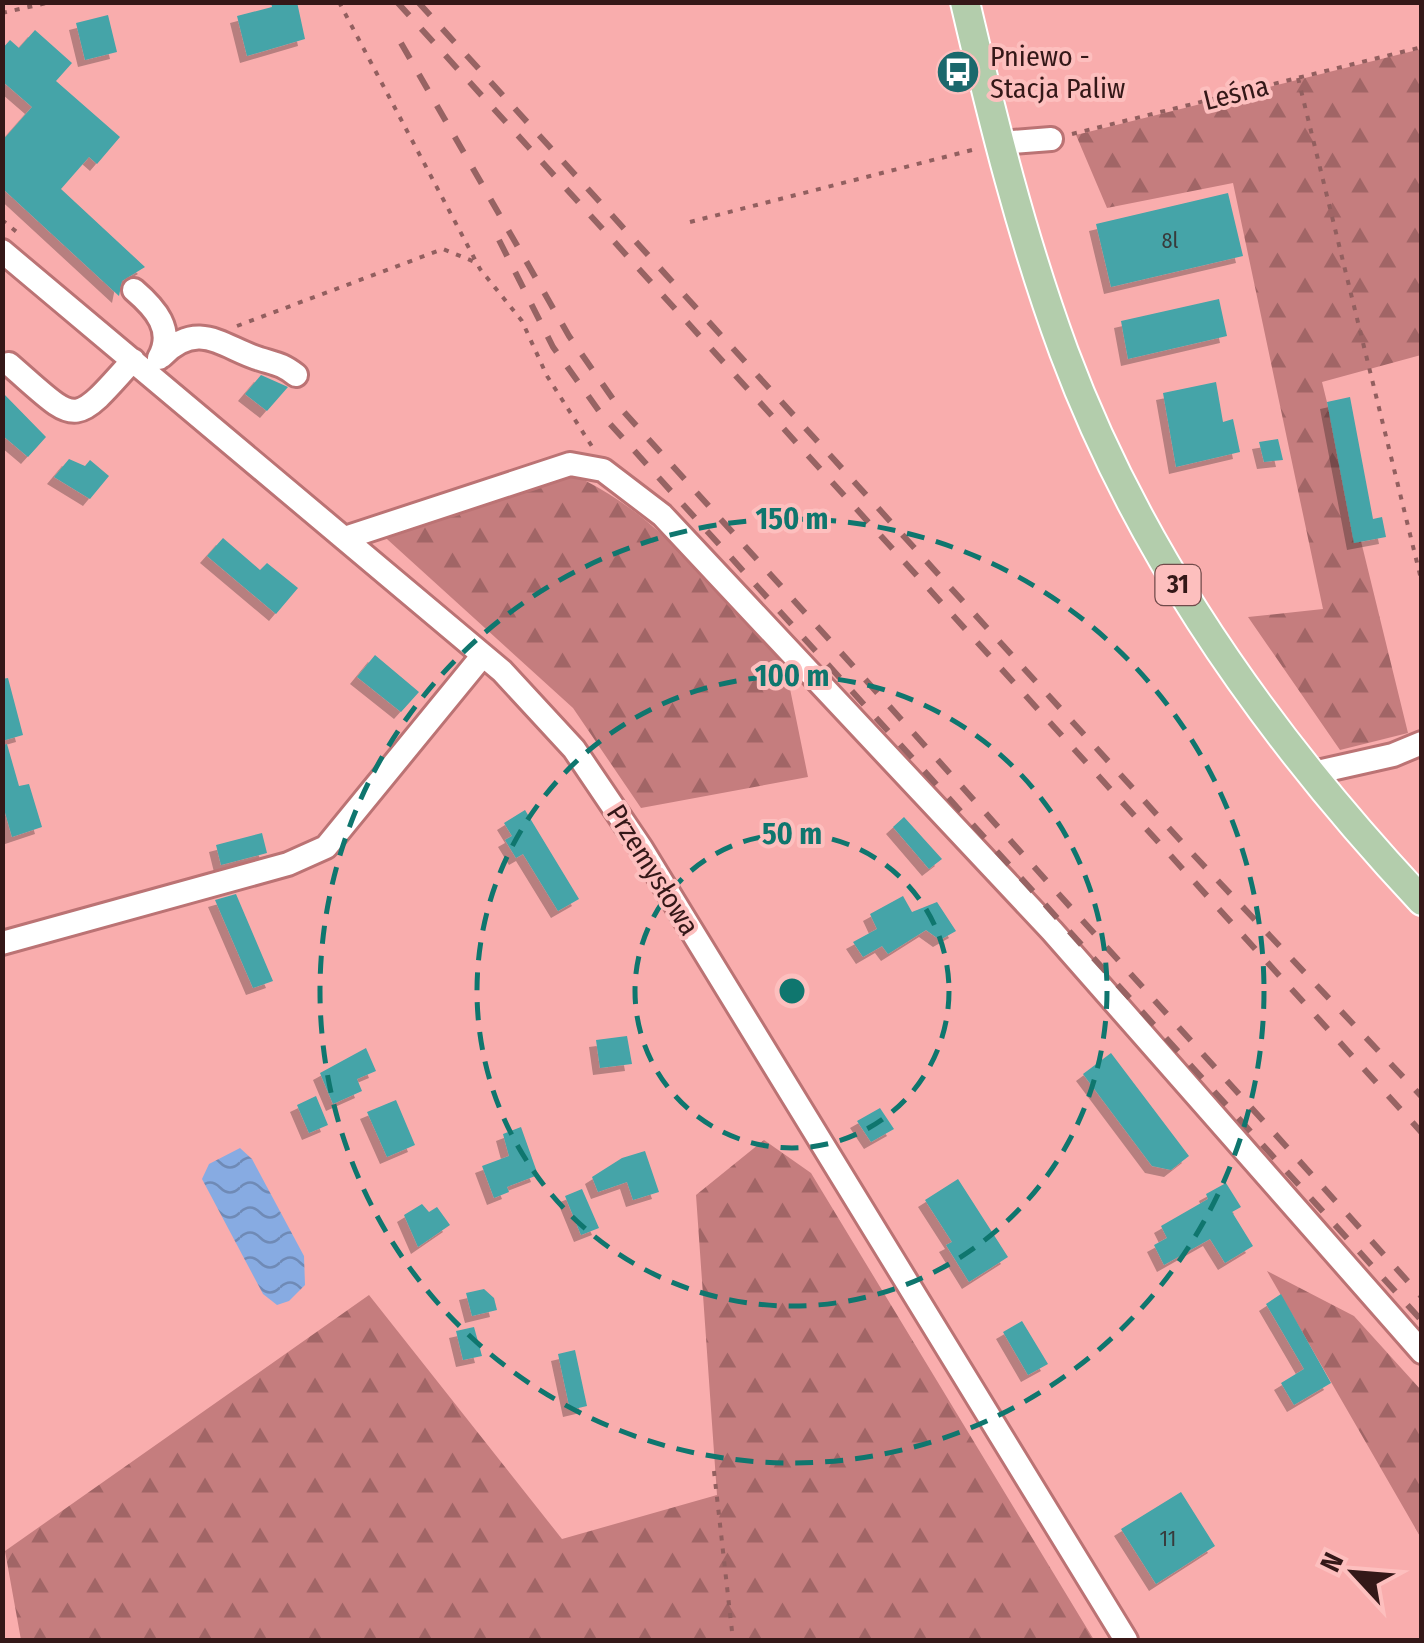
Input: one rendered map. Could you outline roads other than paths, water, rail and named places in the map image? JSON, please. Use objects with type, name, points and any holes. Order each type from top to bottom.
[{"type":"main road","name":"31","points":[[966,2],[1000,143],[1040,283],[1110,460],[1176,582],[1221,654],[1313,778],[1422,902]]},
{"type":"street","points":[[1000,143],[1051,138]]},
{"type":"street","name":"Przemysłowa","points":[[2,250],[147,363],[344,538],[483,654],[557,729],[614,806],[1126,1640]]},
{"type":"street","points":[[134,290],[162,321],[166,334],[147,363]]},
{"type":"street","points":[[9,364],[57,405],[78,412],[90,408],[174,346],[210,338],[259,359],[276,360],[296,375]]},
{"type":"street","points":[[344,538],[570,464],[604,470],[662,515],[876,740],[1052,931],[1422,1352]]},
{"type":"street","points":[[2,942],[288,864],[326,847],[483,654]]},
{"type":"street","points":[[1313,778],[1322,771],[1394,756],[1422,743]]},
{"type":"water","points":[[240,1148],[252,1159],[304,1256],[305,1285],[289,1301],[277,1305],[263,1294],[202,1179],[209,1164]]},
{"type":"railway","points":[[397,2],[1422,1133]]},
{"type":"railway","points":[[418,2],[1189,850],[1422,1097]]},
{"type":"railway","points":[[401,43],[569,336],[615,402],[1422,1297]]},
{"type":"railway","points":[[499,240],[553,347],[602,415],[1422,1321]]},
{"type":"place","name":"Pniewo - Stacja Paliw","points":[[958,72]]}]
